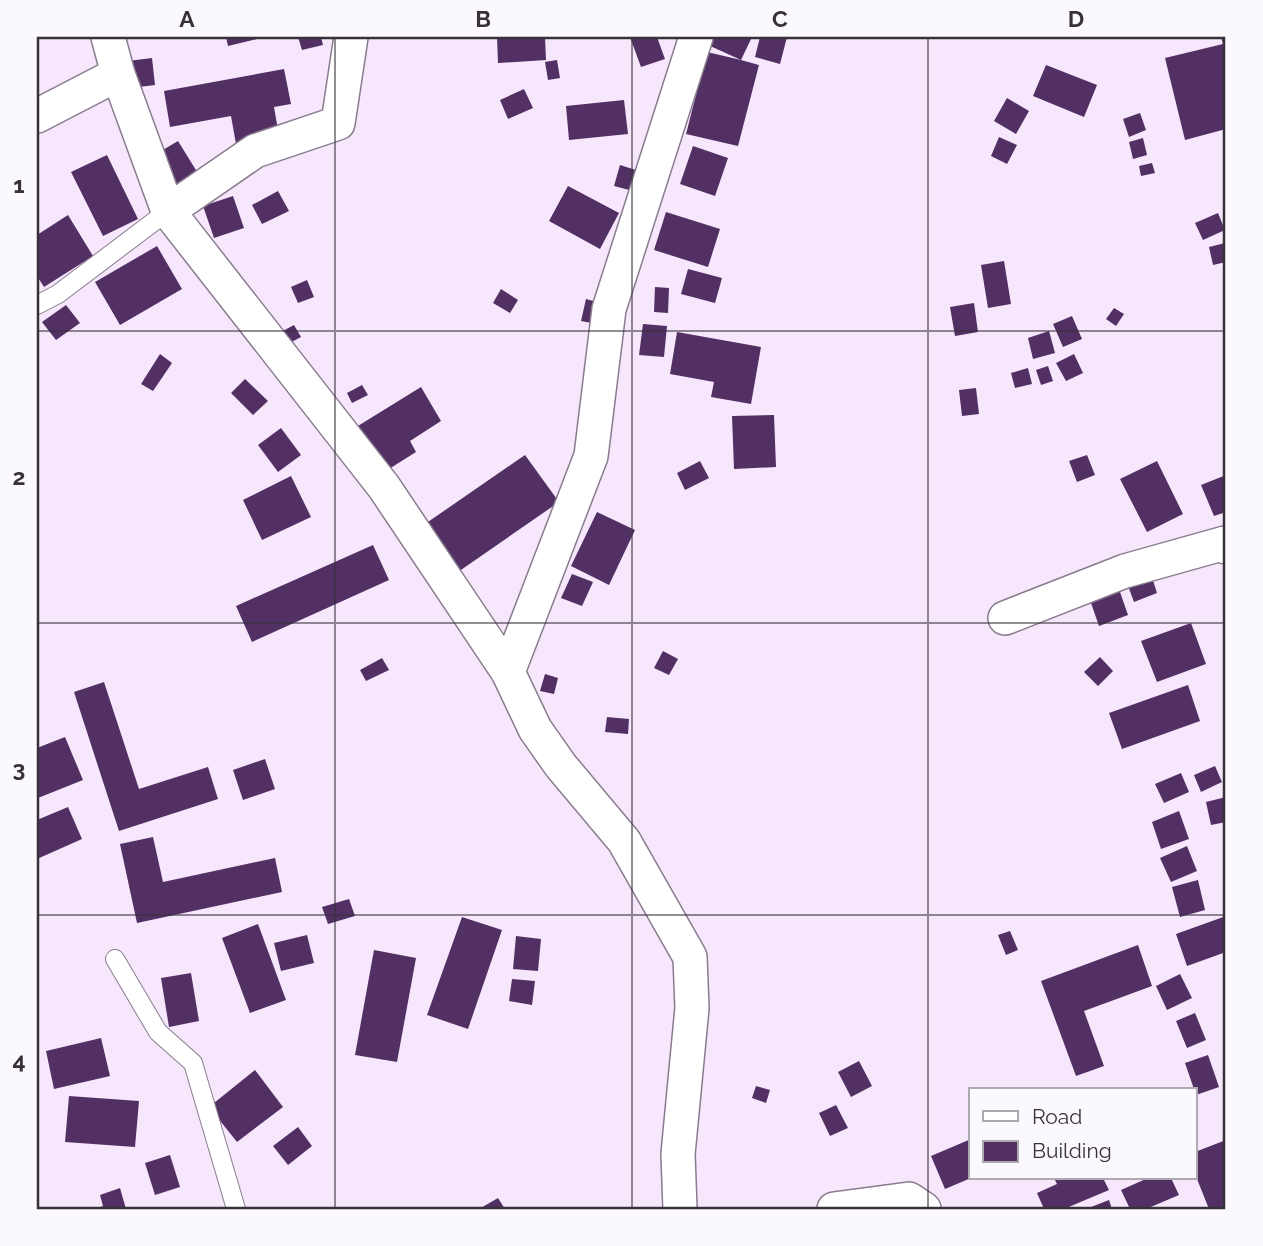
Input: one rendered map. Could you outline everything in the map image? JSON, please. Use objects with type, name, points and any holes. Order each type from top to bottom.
[{"type":"street","points":[[108,37],[118,74],[169,211],[384,487],[508,672],[535,729],[561,766],[624,841],[690,957],[692,1008],[678,1154],[680,1209]]},
{"type":"street","points":[[169,211],[255,150],[338,122],[351,37]]},
{"type":"street","points":[[508,672],[591,456],[609,309],[696,37]]},
{"type":"street","points":[[37,116],[118,74]]},
{"type":"street","points":[[1005,618],[1125,571],[1225,543],[1226,547]]},
{"type":"street","points":[[834,1209],[909,1199],[924,1209]]},
{"type":"lane","points":[[37,305],[58,294],[169,211]]},
{"type":"lane","points":[[115,959],[158,1032],[193,1063],[236,1209]]},
{"type":"building","points":[[226,37],[261,37],[261,38],[228,46]]},
{"type":"building","points":[[298,37],[321,37],[323,45],[302,50]]},
{"type":"building","points":[[497,37],[545,37],[546,60],[498,63]]},
{"type":"building","points":[[630,37],[657,37],[665,59],[641,67]]},
{"type":"building","points":[[712,37],[752,37],[741,60],[708,45]]},
{"type":"building","points":[[760,37],[787,37],[780,64],[755,57]]},
{"type":"building","points":[[1221,37],[1226,37],[1226,129],[1185,140],[1165,58],[1223,44]]},
{"type":"building","points":[[707,52],[759,65],[738,146],[686,134]]},
{"type":"building","points":[[152,58],[155,85],[131,88],[128,61]]},
{"type":"building","points":[[557,60],[560,78],[548,80],[545,62]]},
{"type":"building","points":[[1046,65],[1097,85],[1084,117],[1033,96]]},
{"type":"building","points":[[284,69],[291,104],[274,107],[279,136],[236,144],[231,116],[170,127],[164,91]]},
{"type":"building","points":[[524,89],[533,108],[508,119],[500,100]]},
{"type":"building","points":[[1007,98],[1029,111],[1016,134],[994,121]]},
{"type":"building","points":[[624,100],[628,134],[569,140],[566,106]]},
{"type":"building","points":[[1140,113],[1146,130],[1129,137],[1123,119]]},
{"type":"building","points":[[999,137],[1017,145],[1007,164],[991,156]]},
{"type":"building","points":[[1143,138],[1147,155],[1133,159],[1129,142]]},
{"type":"building","points":[[178,141],[199,175],[176,189],[156,154]]},
{"type":"building","points":[[693,146],[728,158],[715,196],[680,184]]},
{"type":"building","points":[[107,155],[138,219],[103,236],[71,172]]},
{"type":"building","points":[[1152,163],[1155,173],[1141,176],[1139,166]]},
{"type":"building","points":[[620,165],[639,171],[633,191],[614,186]]},
{"type":"building","points":[[568,186],[619,213],[600,249],[549,221]]},
{"type":"building","points":[[278,191],[289,211],[262,224],[252,205]]},
{"type":"building","points":[[233,196],[244,228],[214,238],[203,206]]},
{"type":"building","points":[[666,212],[720,229],[708,267],[654,250]]},
{"type":"building","points":[[1218,213],[1225,230],[1203,240],[1195,223]]},
{"type":"building","points":[[68,215],[93,256],[44,287],[37,276],[37,235]]},
{"type":"building","points":[[1225,243],[1226,262],[1213,265],[1209,247]]},
{"type":"building","points":[[157,246],[182,289],[120,325],[95,282]]},
{"type":"building","points":[[1004,261],[1011,304],[988,308],[981,265]]},
{"type":"building","points":[[688,269],[722,278],[715,303],[681,294]]},
{"type":"building","points":[[307,280],[314,297],[298,303],[291,287]]},
{"type":"building","points":[[655,287],[669,288],[668,313],[654,312]]},
{"type":"building","points":[[501,289],[518,300],[510,313],[493,303]]},
{"type":"building","points":[[586,299],[601,303],[597,324],[581,321]]},
{"type":"building","points":[[974,303],[978,332],[955,336],[950,307]]},
{"type":"building","points":[[66,305],[80,323],[56,340],[42,322]]},
{"type":"building","points":[[1114,308],[1124,314],[1116,326],[1106,319]]},
{"type":"building","points":[[1072,316],[1082,339],[1063,347],[1053,324]]},
{"type":"building","points":[[643,324],[667,326],[664,357],[639,355]]},
{"type":"building","points":[[294,325],[301,337],[286,345],[279,333]]},
{"type":"building","points":[[1049,331],[1055,353],[1033,359],[1028,338]]},
{"type":"building","points":[[677,332],[761,347],[751,404],[711,397],[714,382],[670,374]]},
{"type":"building","points":[[160,354],[172,363],[153,391],[141,384]]},
{"type":"building","points":[[1074,354],[1083,373],[1066,381],[1056,363]]},
{"type":"building","points":[[1048,366],[1053,381],[1041,385],[1036,370]]},
{"type":"building","points":[[1028,368],[1032,384],[1015,388],[1011,373]]},
{"type":"building","points":[[245,379],[268,401],[253,415],[231,393]]},
{"type":"building","points":[[362,385],[368,395],[352,403],[347,393]]},
{"type":"building","points":[[421,387],[441,421],[410,441],[416,452],[381,474],[353,429]]},
{"type":"building","points":[[976,388],[979,414],[962,416],[959,390]]},
{"type":"building","points":[[774,415],[776,467],[734,469],[732,416]]},
{"type":"building","points":[[281,428],[301,455],[278,472],[258,445]]},
{"type":"building","points":[[525,455],[559,502],[458,572],[425,524]]},
{"type":"building","points":[[1087,455],[1095,475],[1077,482],[1069,461]]},
{"type":"building","points":[[700,461],[709,478],[685,490],[677,473]]},
{"type":"building","points":[[1157,461],[1183,514],[1147,532],[1120,479]]},
{"type":"building","points":[[1226,475],[1226,512],[1214,516],[1201,485]]},
{"type":"building","points":[[291,476],[311,517],[262,540],[243,500]]},
{"type":"building","points":[[597,512],[635,530],[609,585],[571,566]]},
{"type":"building","points":[[373,545],[389,580],[252,642],[236,606]]},
{"type":"building","points":[[572,574],[593,582],[582,606],[561,598]]},
{"type":"building","points":[[1151,574],[1157,593],[1134,602],[1127,583]]},
{"type":"building","points":[[1119,589],[1128,615],[1099,626],[1090,600]]},
{"type":"building","points":[[1191,623],[1206,664],[1157,682],[1141,641]]},
{"type":"building","points":[[663,651],[678,659],[669,675],[654,668]]},
{"type":"building","points":[[1100,657],[1113,671],[1098,686],[1084,672]]},
{"type":"building","points":[[382,658],[389,670],[366,681],[360,670]]},
{"type":"building","points":[[545,674],[558,678],[554,694],[540,691]]},
{"type":"building","points":[[104,682],[139,789],[208,767],[218,799],[119,831],[74,692]]},
{"type":"building","points":[[1188,685],[1200,721],[1122,749],[1109,713]]},
{"type":"building","points":[[607,717],[629,719],[628,734],[605,732]]},
{"type":"building","points":[[65,737],[83,780],[38,798],[37,748]]},
{"type":"building","points":[[265,759],[275,789],[243,800],[233,770]]},
{"type":"building","points":[[1215,766],[1222,782],[1201,792],[1194,775]]},
{"type":"building","points":[[1181,773],[1189,792],[1164,803],[1155,784]]},
{"type":"building","points":[[1226,797],[1226,822],[1211,825],[1206,802]]},
{"type":"building","points":[[68,807],[82,839],[37,859],[37,820]]},
{"type":"building","points":[[1179,811],[1189,839],[1161,849],[1152,822]]},
{"type":"building","points":[[153,837],[163,882],[275,858],[282,892],[137,923],[120,844]]},
{"type":"building","points":[[1187,846],[1197,871],[1171,882],[1160,858]]},
{"type":"building","points":[[1198,880],[1205,910],[1180,917],[1172,887]]},
{"type":"building","points":[[349,899],[355,916],[328,924],[322,907]]},
{"type":"building","points":[[1226,916],[1226,952],[1187,966],[1176,934]]},
{"type":"building","points":[[462,917],[502,930],[468,1029],[427,1015]]},
{"type":"building","points":[[258,924],[286,1000],[250,1013],[222,938]]},
{"type":"building","points":[[1010,931],[1018,950],[1006,955],[998,935]]},
{"type":"building","points":[[307,935],[314,963],[281,971],[274,943]]},
{"type":"building","points":[[516,936],[541,939],[538,971],[513,969]]},
{"type":"building","points":[[1138,945],[1152,986],[1084,1011],[1104,1066],[1076,1076],[1041,981]]},
{"type":"building","points":[[374,950],[416,958],[397,1062],[355,1055]]},
{"type":"building","points":[[191,973],[199,1021],[169,1027],[161,978]]},
{"type":"building","points":[[1180,974],[1192,998],[1167,1010],[1156,986]]},
{"type":"building","points":[[512,979],[535,981],[532,1005],[509,1001]]},
{"type":"building","points":[[1195,1013],[1206,1040],[1187,1048],[1176,1021]]},
{"type":"building","points":[[101,1038],[110,1076],[54,1089],[46,1051]]},
{"type":"building","points":[[1208,1055],[1219,1087],[1196,1095],[1196,1088],[1194,1088],[1185,1063]]},
{"type":"building","points":[[859,1061],[872,1086],[851,1097],[838,1072]]},
{"type":"building","points":[[255,1070],[283,1107],[237,1142],[209,1107]]},
{"type":"building","points":[[756,1086],[770,1090],[766,1103],[752,1098]]},
{"type":"building","points":[[69,1096],[139,1101],[135,1147],[65,1142]]},
{"type":"building","points":[[836,1105],[848,1128],[830,1136],[819,1113]]},
{"type":"building","points":[[298,1127],[312,1146],[288,1165],[273,1146]]},
{"type":"building","points":[[969,1140],[969,1179],[945,1189],[931,1156]]},
{"type":"building","points":[[1226,1140],[1226,1208],[1209,1209],[1196,1176],[1196,1152]]},
{"type":"building","points":[[170,1155],[180,1187],[155,1195],[145,1163]]},
{"type":"building","points":[[1055,1180],[1104,1180],[1109,1190],[1064,1209],[1044,1209],[1037,1193],[1057,1184]]},
{"type":"building","points":[[1144,1180],[1172,1180],[1179,1195],[1146,1209],[1130,1209],[1121,1190]]},
{"type":"building","points":[[120,1188],[126,1209],[95,1209],[103,1206],[100,1195]]},
{"type":"building","points":[[498,1198],[505,1209],[479,1209]]},
{"type":"building","points":[[1109,1200],[1112,1209],[1086,1209]]}]
